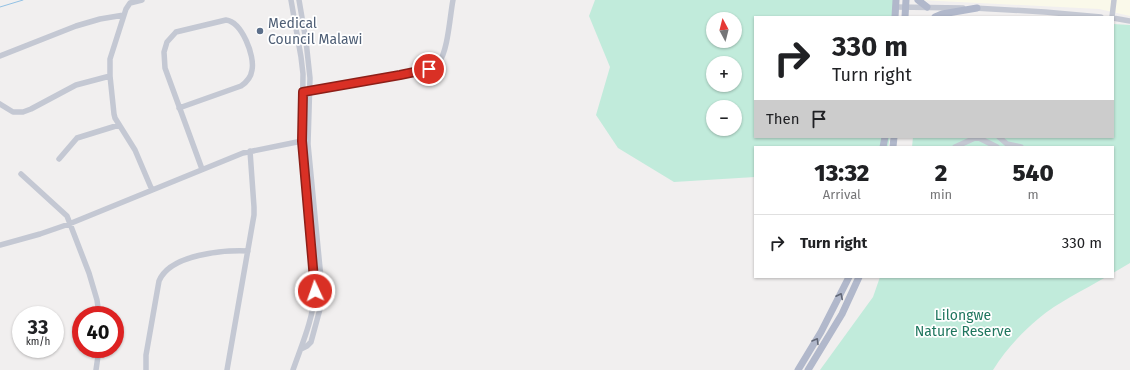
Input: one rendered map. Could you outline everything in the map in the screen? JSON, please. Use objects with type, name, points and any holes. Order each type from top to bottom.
[{"type":"main road","points":[[918,0],[927,7]]},
{"type":"main road","points":[[895,16],[896,3]]},
{"type":"main road","points":[[905,16],[906,3]]},
{"type":"main road","points":[[938,16],[977,8]]},
{"type":"main road","points":[[798,370],[832,312],[848,279]]},
{"type":"main road","points":[[808,370],[842,314],[858,280]]},
{"type":"street","points":[[142,0],[130,3],[126,9],[110,59],[110,76],[114,114],[119,125],[135,150],[152,190]]},
{"type":"street","points":[[291,0],[301,57],[303,92],[302,141],[315,291],[313,312],[309,328],[292,370]]},
{"type":"street","points":[[299,0],[306,41],[310,91],[308,106],[308,144],[322,289],[320,309],[311,342],[301,349]]},
{"type":"street","points":[[303,92],[422,71],[434,66],[438,63],[444,53],[453,0]]},
{"type":"street","points":[[1112,16],[1114,0]]},
{"type":"street","points":[[896,3],[906,3],[927,7],[977,8],[1090,16]]},
{"type":"street","points":[[0,56],[76,26],[100,19],[124,15]]},
{"type":"street","points":[[1114,18],[1130,21]]},
{"type":"street","points":[[178,108],[241,86],[248,81],[252,70],[252,61],[244,35],[238,26],[233,22],[226,20],[180,30],[173,34],[169,39],[164,52],[164,63],[178,108],[202,169]]},
{"type":"street","points":[[0,104],[13,112],[23,112],[76,85],[110,76]]},
{"type":"street","points":[[59,159],[77,138],[119,125]]},
{"type":"street","points":[[957,146],[975,138]]},
{"type":"street","points":[[979,138],[995,146]]},
{"type":"street","points":[[999,138],[1007,144],[1016,146]]},
{"type":"street","points":[[0,245],[69,224],[202,169],[250,151],[302,141]]},
{"type":"street","points":[[227,370],[248,250],[254,206],[250,151]]},
{"type":"street","points":[[21,174],[64,213],[83,254],[98,306]]},
{"type":"street","points":[[146,370],[146,355],[159,281],[164,272],[202,254],[248,250]]},
{"type":"street","points":[[96,370],[98,358]]},
{"type":"shaded area","points":[[919,0],[1130,0],[1130,16],[1099,9]]},
{"type":"green space","points":[[595,0],[899,0],[898,16],[754,16],[754,138],[890,138],[888,146],[754,146],[754,177],[674,182],[618,148],[596,115],[610,67],[589,16]]},
{"type":"green space","points":[[1114,24],[1130,25],[1130,263],[1114,272],[1114,146],[912,146],[913,138],[1114,138]]},
{"type":"green space","name":"Lilongwe Nature Reserve","points":[[880,278],[1104,278],[1063,302],[1038,319],[1013,343],[993,370],[820,370],[873,297]]},
{"type":"waterway","points":[[0,7],[23,0]]},
{"type":"place","name":"Medical Council Malawi","points":[[260,31]]},
{"type":"route","points":[[315,291],[301,130],[303,92],[429,69]]}]
